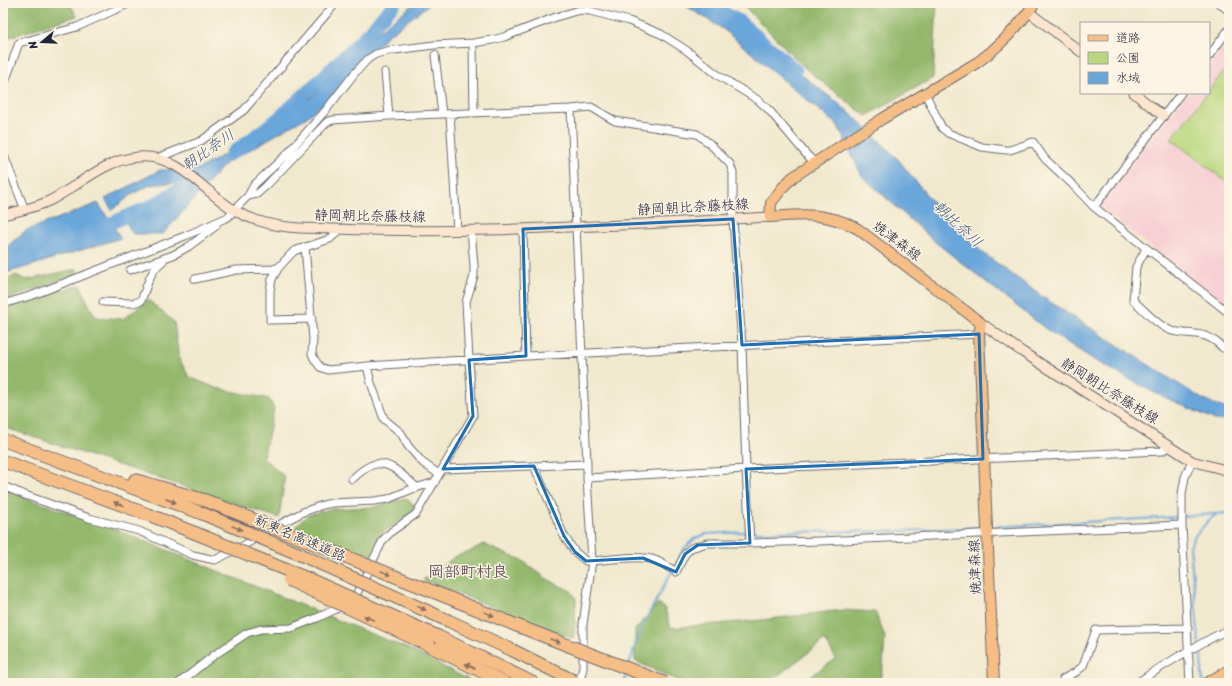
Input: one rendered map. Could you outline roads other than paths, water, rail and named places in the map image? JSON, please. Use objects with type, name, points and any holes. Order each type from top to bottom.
[{"type":"highway","name":"新東名高速道路","points":[[3,440],[34,450],[201,513],[299,554],[512,650],[578,683]]},
{"type":"highway","points":[[34,450],[207,501],[518,626],[665,683]]},
{"type":"highway","points":[[3,462],[56,480],[195,533],[306,578],[440,638],[533,683]]},
{"type":"highway","points":[[195,533],[262,567],[505,683]]},
{"type":"highway","points":[[1209,683],[1229,671]]},
{"type":"main road","points":[[770,217],[772,203],[783,187],[793,177],[882,119],[978,62],[1011,34],[1032,7],[1080,51]]},
{"type":"main road","points":[[1135,94],[1164,116]]},
{"type":"main road","name":"静岡朝比奈藤枝線","points":[[3,215],[25,210],[49,200],[102,167],[124,159],[139,157],[157,158],[170,163],[191,177],[225,204],[231,213],[255,221],[286,227],[426,232],[576,227],[770,217]]},
{"type":"main road","name":"焼津森線","points":[[770,217],[815,216],[844,222],[858,229],[981,323],[979,334],[983,459],[988,533],[994,683]]},
{"type":"main road","name":"静岡朝比奈藤枝線","points":[[981,323],[1021,351],[1192,461],[1229,471]]},
{"type":"street","points":[[3,82],[5,82],[19,43],[77,27],[130,3]]},
{"type":"street","points":[[157,158],[201,141],[244,110],[336,3]]},
{"type":"street","points":[[1219,3],[1229,11]]},
{"type":"street","points":[[130,270],[188,247],[231,213],[248,196],[254,184],[287,154],[304,135],[354,74],[368,59],[376,54],[387,51],[434,45],[473,43],[504,37],[556,17],[582,10],[629,21],[661,34],[686,50],[719,76],[758,100],[769,110],[806,154],[818,160]]},
{"type":"street","points":[[1210,55],[1229,29]]},
{"type":"street","points":[[473,43],[474,113]]},
{"type":"street","points":[[435,55],[442,114]]},
{"type":"street","points":[[385,72],[389,116]]},
{"type":"street","points":[[925,93],[942,128],[948,134],[982,147],[1006,150],[1033,142],[1045,159],[1094,207],[1229,313]]},
{"type":"street","points":[[1094,207],[1180,94]]},
{"type":"street","points":[[248,196],[256,194],[266,186],[327,122],[333,120],[591,107],[615,121],[697,134],[709,143],[730,164],[733,173],[733,219],[742,345],[750,543]]},
{"type":"street","points":[[572,109],[587,478],[592,561],[583,624],[583,668],[578,683]]},
{"type":"street","points":[[450,114],[457,230]]},
{"type":"street","points":[[3,153],[25,210]]},
{"type":"street","points":[[3,304],[33,295],[185,236],[231,213]]},
{"type":"street","points":[[312,319],[270,320],[270,291],[272,279],[279,268],[294,251],[330,239],[341,229]]},
{"type":"street","points":[[523,229],[526,356]]},
{"type":"street","points":[[179,683],[213,656],[247,633],[260,629],[290,628],[317,618],[352,602],[383,540],[392,531],[416,514],[473,416],[466,302],[474,276],[471,230]]},
{"type":"street","points":[[305,247],[312,319],[312,354],[320,367],[328,370],[367,366],[526,356],[979,334]]},
{"type":"street","points":[[1146,248],[1136,267],[1133,300],[1167,329],[1172,331],[1202,334],[1215,340],[1222,348]]},
{"type":"street","points":[[103,302],[133,303],[141,301],[152,272],[157,265],[173,254]]},
{"type":"street","points":[[195,279],[236,270],[279,268]]},
{"type":"street","points":[[367,366],[371,383],[384,420],[400,433],[408,446],[423,463],[441,472],[587,464]]},
{"type":"street","points":[[587,478],[746,469],[1162,451],[1169,446]]},
{"type":"street","points":[[1190,683],[1182,525],[1182,494],[1185,477],[1192,461]]},
{"type":"street","points":[[352,478],[369,466],[378,464],[388,465],[402,474],[417,488]]},
{"type":"street","points":[[534,466],[564,536],[575,552],[586,561],[642,558],[652,559],[676,572],[685,554],[691,548],[707,543],[750,543],[1182,525]]},
{"type":"street","points":[[3,486],[89,518],[139,531],[193,555],[215,560],[303,512],[332,503],[388,499],[435,482]]},
{"type":"street","points":[[1064,683],[1063,679],[1076,672],[1083,666],[1096,630],[1188,628]]},
{"type":"street","points":[[1136,683],[1188,650],[1229,629]]},
{"type":"water","points":[[415,3],[431,3],[386,37],[334,94],[307,117],[225,164],[163,234],[133,234],[127,224],[189,192],[181,182],[150,185],[131,195],[112,210],[105,199],[160,170],[198,169],[244,144],[314,95],[357,48]]},
{"type":"water","points":[[681,3],[712,3],[726,11],[782,59],[849,112],[897,158],[930,199],[982,252],[1044,298],[1144,362],[1204,400],[1229,410],[1229,421],[1215,420],[1153,392],[1094,360],[1046,329],[935,242],[862,176],[838,126],[723,29]]},
{"type":"water","points":[[98,203],[121,238],[3,274],[3,250],[25,231]]},
{"type":"waterway","name":"朝比奈川","points":[[231,154],[276,120],[310,89],[363,38],[395,3]]},
{"type":"waterway","name":"朝比奈川","points":[[705,3],[738,20],[796,70]]},
{"type":"waterway","name":"朝比奈川","points":[[95,230],[153,205],[198,177]]},
{"type":"waterway","points":[[1184,516],[1229,513]]},
{"type":"waterway","points":[[1199,642],[1190,547],[1194,537],[1209,520],[1216,515]]},
{"type":"waterway","points":[[990,527],[1179,517]]},
{"type":"waterway","points":[[629,665],[644,623],[684,549],[695,538],[706,534],[745,532],[900,531],[984,527]]},
{"type":"waterway","points":[[1200,647],[1203,683]]},
{"type":"waterway","points":[[624,683],[627,673]]},
{"type":"district","name":"岡部町村良","points":[[468,571]]}]
